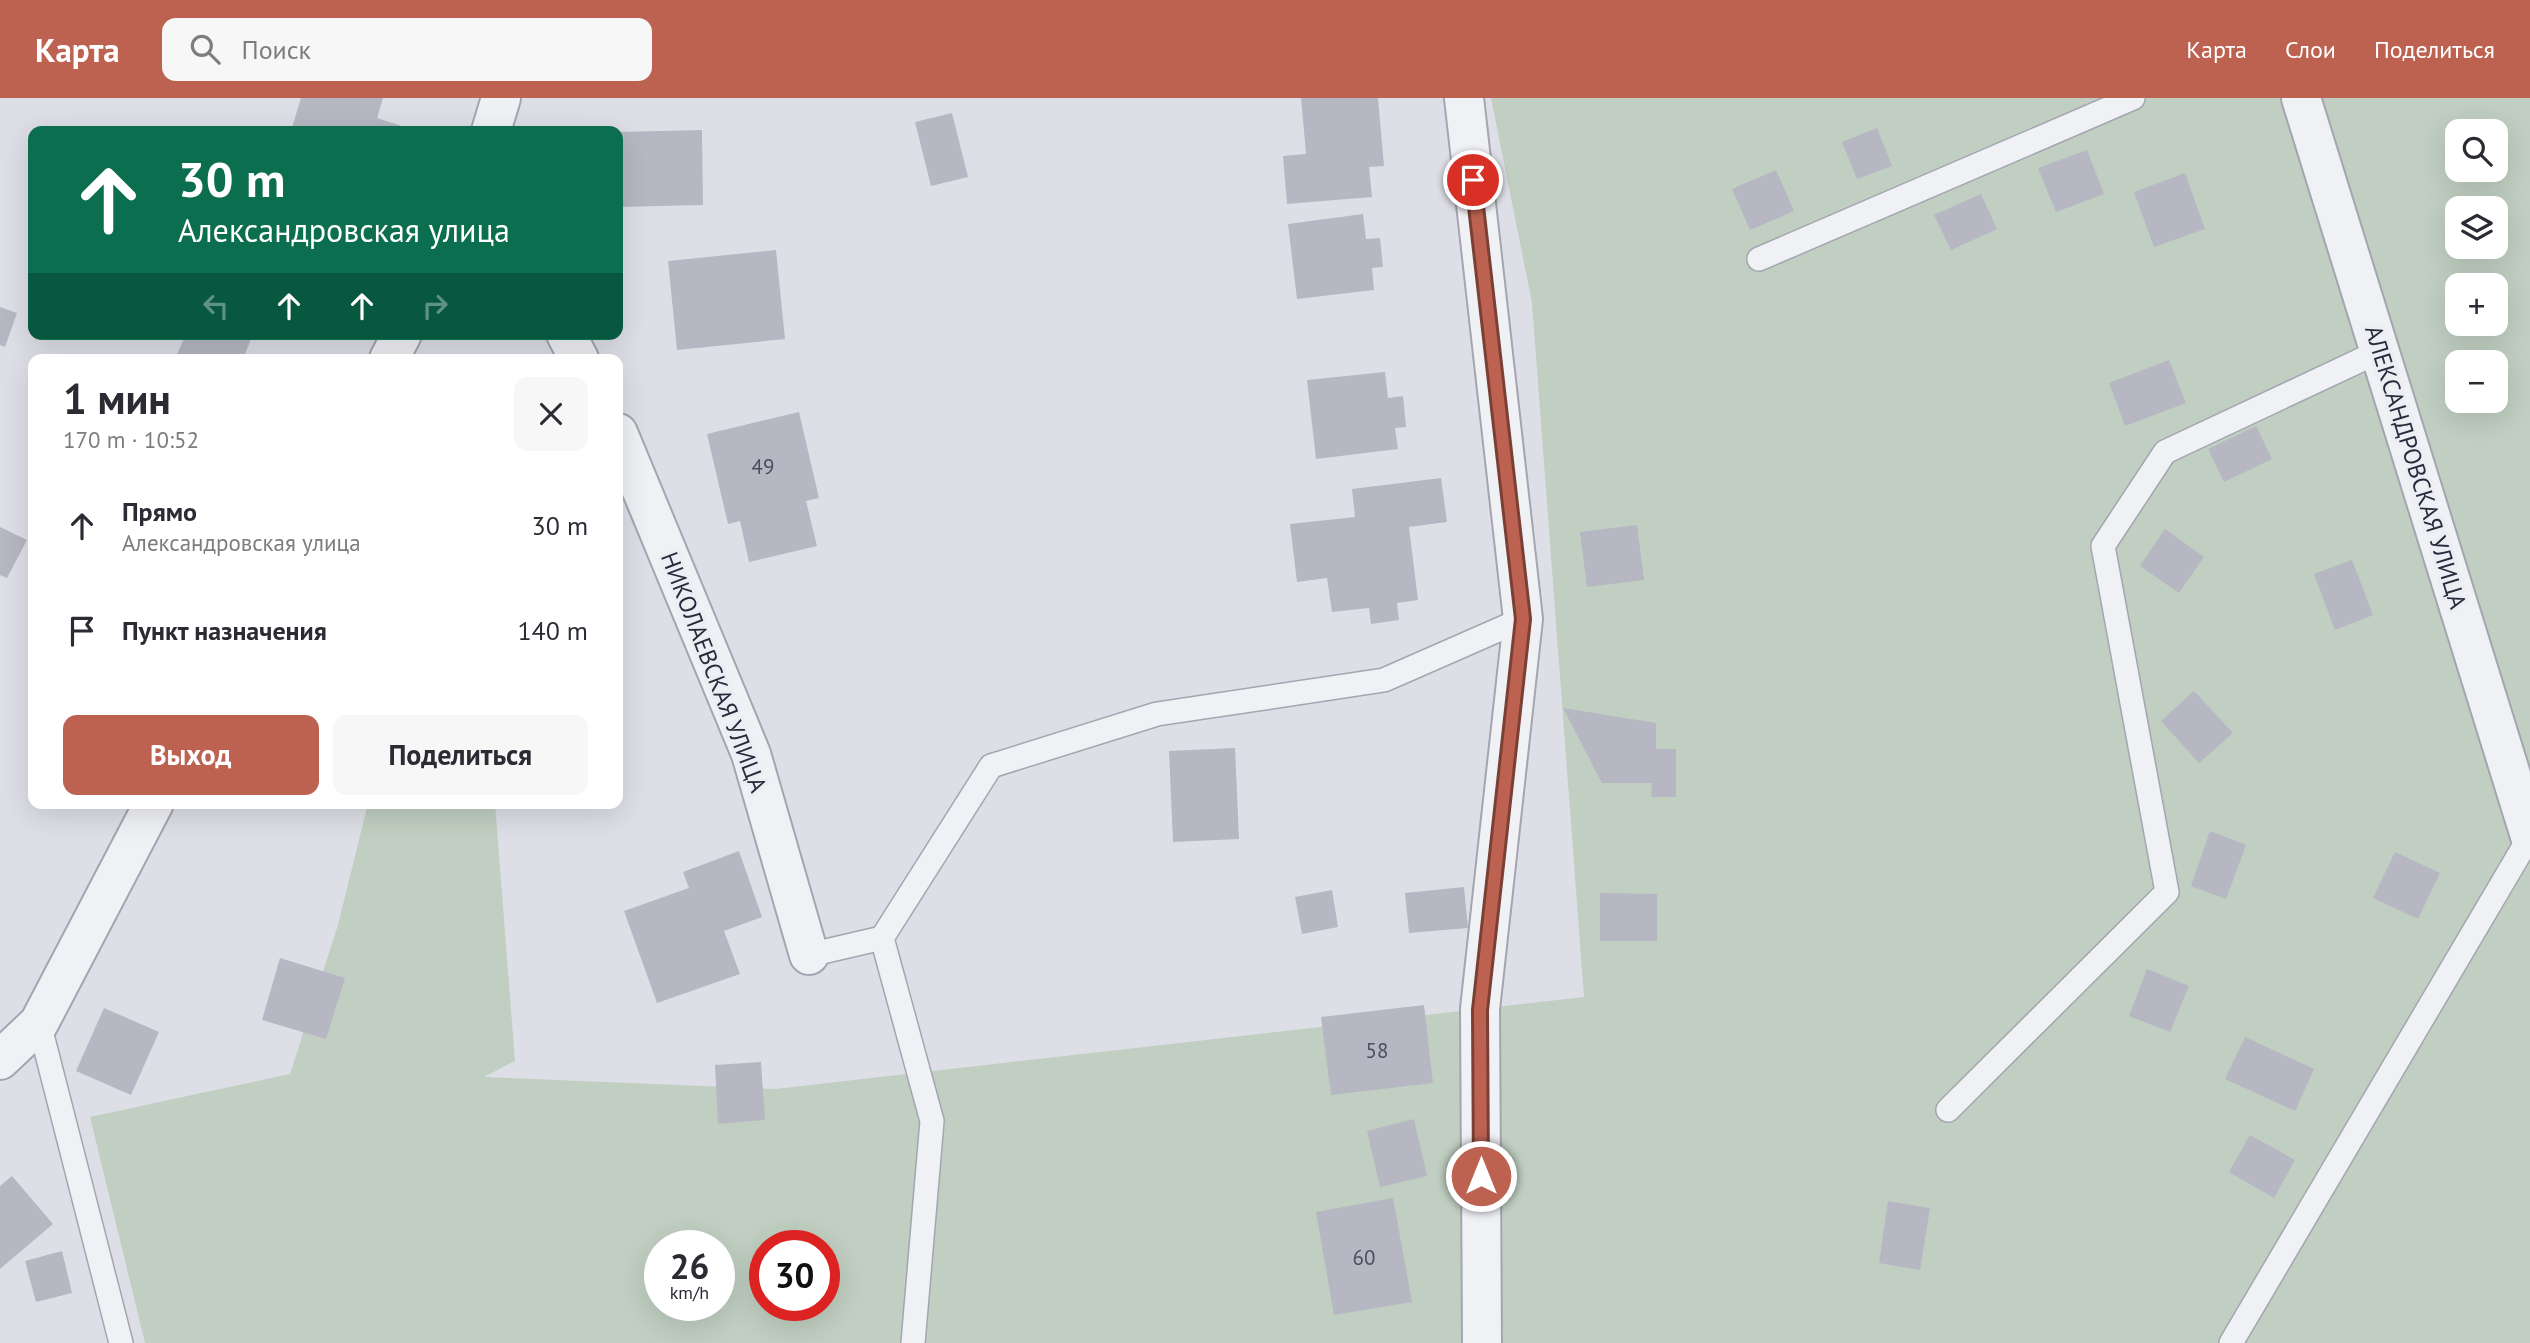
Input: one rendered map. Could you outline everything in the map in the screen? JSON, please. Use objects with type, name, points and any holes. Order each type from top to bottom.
[{"type":"street","points":[[493,126],[501,98]]},
{"type":"street","points":[[1464,98],[1523,619],[1480,1010],[1482,1343]]},
{"type":"street","name":"АЛЕКСАНДРОВСКАЯ УЛИЦА","points":[[2301,98],[2530,836]]},
{"type":"street","name":"НИКОЛАЕВСКАЯ УЛИЦА","points":[[623,445],[751,754],[809,955]]},
{"type":"street","points":[[0,1060],[38,1023],[151,809]]},
{"type":"lane","points":[[1759,259],[2133,98]]},
{"type":"lane","points":[[1948,1110],[2167,892],[2103,546],[2165,452],[2380,351]]},
{"type":"lane","points":[[809,955],[882,939],[991,766],[1157,714],[1384,680],[1523,619]]},
{"type":"lane","points":[[2231,1343],[2530,836]]},
{"type":"lane","points":[[882,939],[933,1122],[914,1343]]},
{"type":"lane","points":[[38,1023],[121,1343]]},
{"type":"green space","points":[[1491,98],[2530,98],[2530,1343],[145,1343],[90,1117],[290,1074],[338,925],[367,809],[495,809],[515,1061],[484,1077],[775,1089],[1584,997],[1532,303]]},
{"type":"building","points":[[301,98],[383,98],[377,118],[402,126],[293,126]]},
{"type":"building","points":[[1301,98],[1378,98],[1384,166],[1369,167],[1372,197],[1287,204],[1283,156],[1306,154]]},
{"type":"building","points":[[952,113],[968,177],[931,186],[915,122]]},
{"type":"building","points":[[1877,128],[1892,166],[1857,179],[1842,142]]},
{"type":"building","points":[[702,130],[703,205],[623,207],[623,132]]},
{"type":"building","points":[[2087,150],[2104,194],[2056,212],[2038,168]]},
{"type":"building","points":[[1776,170],[1794,211],[1750,230],[1732,189]]},
{"type":"building","points":[[2185,173],[2205,229],[2154,247],[2134,192]]},
{"type":"building","points":[[1981,194],[1997,229],[1951,250],[1934,215]]},
{"type":"building","points":[[1363,214],[1366,239],[1380,238],[1383,267],[1372,268],[1374,290],[1297,299],[1288,224]]},
{"type":"building","points":[[776,250],[785,339],[677,350],[668,261]]},
{"type":"building","points":[[0,307],[17,313],[5,347],[0,345]]},
{"type":"building","points":[[183,340],[251,340],[245,354],[177,354]]},
{"type":"building","points":[[2169,360],[2186,403],[2125,426],[2109,383]]},
{"type":"building","points":[[1385,372],[1388,398],[1403,396],[1406,427],[1395,428],[1398,449],[1316,459],[1307,380]]},
{"type":"building","points":[[799,412],[819,498],[806,501],[817,546],[749,562],[740,521],[728,524],[707,434]]},
{"type":"building","points":[[2256,426],[2272,459],[2224,482],[2208,449]]},
{"type":"building","points":[[1441,478],[1447,522],[1409,527],[1418,600],[1397,603],[1399,620],[1371,624],[1369,608],[1332,612],[1327,578],[1297,582],[1290,524],[1355,517],[1352,489]]},
{"type":"building","points":[[1637,525],[1644,580],[1587,587],[1580,532]]},
{"type":"building","points":[[0,527],[27,540],[7,578],[0,575]]},
{"type":"building","points":[[2165,529],[2204,557],[2179,593],[2140,566]]},
{"type":"building","points":[[2352,560],[2373,615],[2335,630],[2314,574]]},
{"type":"building","points":[[2194,691],[2233,733],[2199,763],[2161,721]]},
{"type":"building","points":[[1563,708],[1656,723],[1656,749],[1676,749],[1676,797],[1651,797],[1652,783],[1602,783]]},
{"type":"building","points":[[1235,748],[1239,839],[1173,842],[1169,751]]},
{"type":"building","points":[[2210,831],[2246,845],[2226,899],[2191,886]]},
{"type":"building","points":[[739,851],[762,917],[724,931],[740,974],[657,1003],[624,911],[689,888],[683,872]]},
{"type":"building","points":[[2395,852],[2440,873],[2418,919],[2373,898]]},
{"type":"building","points":[[1464,887],[1468,928],[1409,933],[1405,893]]},
{"type":"building","points":[[1332,890],[1338,927],[1302,934],[1295,897]]},
{"type":"building","points":[[1600,893],[1657,894],[1657,941],[1600,941]]},
{"type":"building","points":[[280,958],[345,978],[326,1039],[262,1020]]},
{"type":"building","points":[[2147,969],[2189,986],[2170,1032],[2129,1016]]},
{"type":"building","points":[[1424,1005],[1433,1083],[1331,1095],[1321,1017]]},
{"type":"building","points":[[104,1008],[159,1032],[131,1095],[76,1071]]},
{"type":"building","points":[[2245,1037],[2314,1069],[2295,1111],[2225,1079]]},
{"type":"building","points":[[761,1062],[765,1120],[718,1124],[715,1065]]},
{"type":"building","points":[[1414,1119],[1427,1176],[1380,1187],[1367,1131]]},
{"type":"building","points":[[2250,1135],[2295,1160],[2274,1198],[2229,1172]]},
{"type":"building","points":[[12,1176],[53,1224],[0,1269],[0,1186]]},
{"type":"building","points":[[1393,1198],[1412,1302],[1334,1315],[1316,1212]]},
{"type":"building","points":[[1888,1201],[1930,1208],[1920,1270],[1879,1263]]},
{"type":"building","points":[[62,1251],[72,1293],[36,1302],[25,1261]]},
{"type":"route","points":[[1473,180],[1523,619],[1480,1010],[1481,1176]]}]
